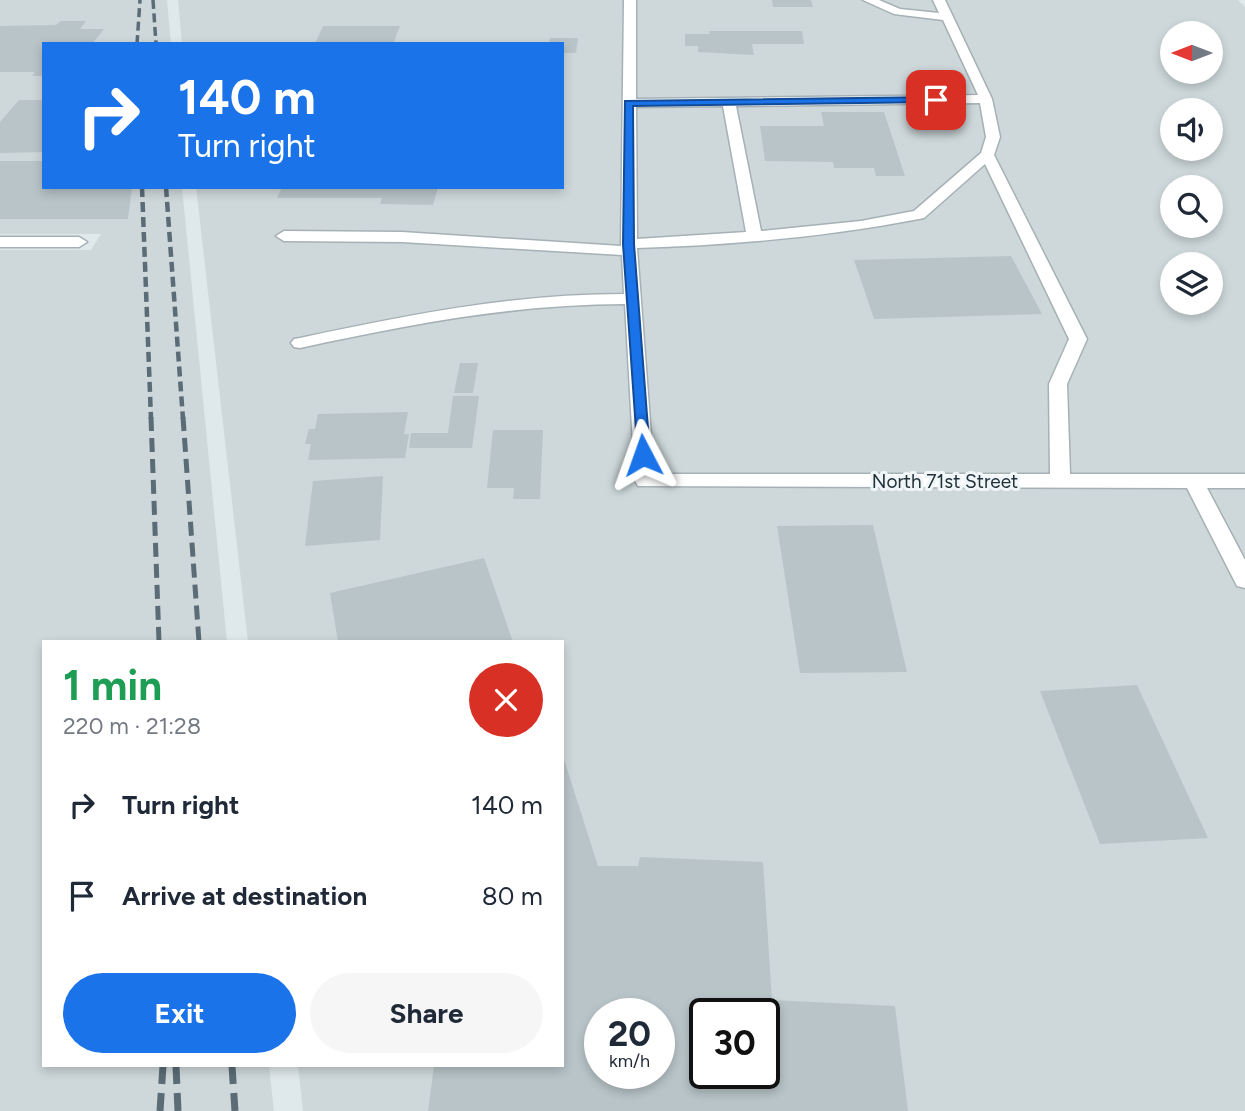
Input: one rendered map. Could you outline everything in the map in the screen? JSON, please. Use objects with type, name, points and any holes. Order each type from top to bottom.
[{"type":"street","points":[[300,343],[433,316],[592,298],[632,299],[628,103],[630,0]]},
{"type":"street","points":[[869,0],[898,12],[947,17]]},
{"type":"street","points":[[284,236],[415,237],[629,248],[861,226],[919,215],[987,155],[993,137],[986,99],[939,0]]},
{"type":"street","points":[[628,103],[986,99]]},
{"type":"street","points":[[729,103],[754,236]]},
{"type":"street","points":[[987,155],[1078,339],[1058,384],[1060,481]]},
{"type":"street","points":[[0,242],[79,242]]},
{"type":"street","name":"North 71st Street","points":[[632,299],[645,481],[1245,481]]},
{"type":"street","points":[[1193,480],[1245,580]]},
{"type":"shaded area","points":[[0,0],[167,0],[171,42],[42,42],[42,189],[182,189],[227,640],[42,640],[42,1067],[269,1067],[274,1111],[0,1111],[0,250],[91,250],[101,234],[0,234]]},
{"type":"shaded area","points":[[178,0],[1238,0],[1245,7],[1245,1111],[303,1111],[298,1067],[564,1067],[564,640],[248,640],[196,189],[564,189],[564,42],[182,42]]},
{"type":"building","points":[[772,0],[811,0],[813,7],[773,7]]},
{"type":"building","points":[[61,21],[86,21],[80,29],[104,29],[94,42],[42,42],[42,76],[32,76],[35,72],[0,72],[0,26],[56,25]]},
{"type":"building","points":[[323,26],[400,26],[394,42],[316,42]]},
{"type":"building","points":[[709,31],[802,31],[804,44],[752,44],[754,55],[698,52],[698,46],[685,46],[685,34],[710,34]]},
{"type":"building","points":[[550,38],[578,38],[576,53],[564,53],[564,42],[549,42]]},
{"type":"building","points":[[19,100],[42,100],[42,152],[0,153],[0,122]]},
{"type":"building","points":[[821,112],[884,112],[905,176],[876,176],[874,168],[834,168],[833,162],[765,161],[760,126],[824,126]]},
{"type":"building","points":[[0,161],[42,161],[42,189],[132,189],[128,219],[0,219]]},
{"type":"building","points":[[281,189],[437,189],[433,205],[380,204],[382,198],[277,198]]},
{"type":"building","points":[[1011,256],[1042,314],[874,319],[854,260]]},
{"type":"building","points":[[460,363],[478,363],[473,393],[454,393]]},
{"type":"building","points":[[453,396],[479,396],[472,448],[409,448],[411,433],[448,433]]},
{"type":"building","points":[[408,412],[404,434],[409,434],[405,458],[308,460],[311,444],[305,444],[309,429],[315,429],[318,414]]},
{"type":"building","points":[[493,430],[543,430],[540,499],[513,499],[514,488],[487,488]]},
{"type":"building","points":[[383,476],[380,540],[305,546],[313,481]]},
{"type":"building","points":[[873,525],[907,672],[800,673],[777,526]]},
{"type":"building","points":[[484,558],[512,640],[338,640],[330,593]]},
{"type":"building","points":[[1137,685],[1208,838],[1100,844],[1040,691]]},
{"type":"building","points":[[564,759],[598,866],[638,866],[640,857],[763,862],[772,998],[689,998],[689,1089],[780,1089],[780,1000],[895,1006],[908,1111],[428,1111],[434,1067],[564,1067]]},
{"type":"railway","points":[[137,42],[140,0]]},
{"type":"railway","points":[[153,0],[156,42]]},
{"type":"railway","points":[[142,189],[151,419]]},
{"type":"railway","points":[[166,189],[183,419]]},
{"type":"railway","points":[[151,417],[159,640]]},
{"type":"railway","points":[[183,417],[199,640]]},
{"type":"railway","points":[[160,1111],[163,1067]]},
{"type":"railway","points":[[176,1067],[178,1111]]},
{"type":"railway","points":[[232,1067],[235,1111]]},
{"type":"route","points":[[643,455],[629,244],[628,103],[936,100]]}]
